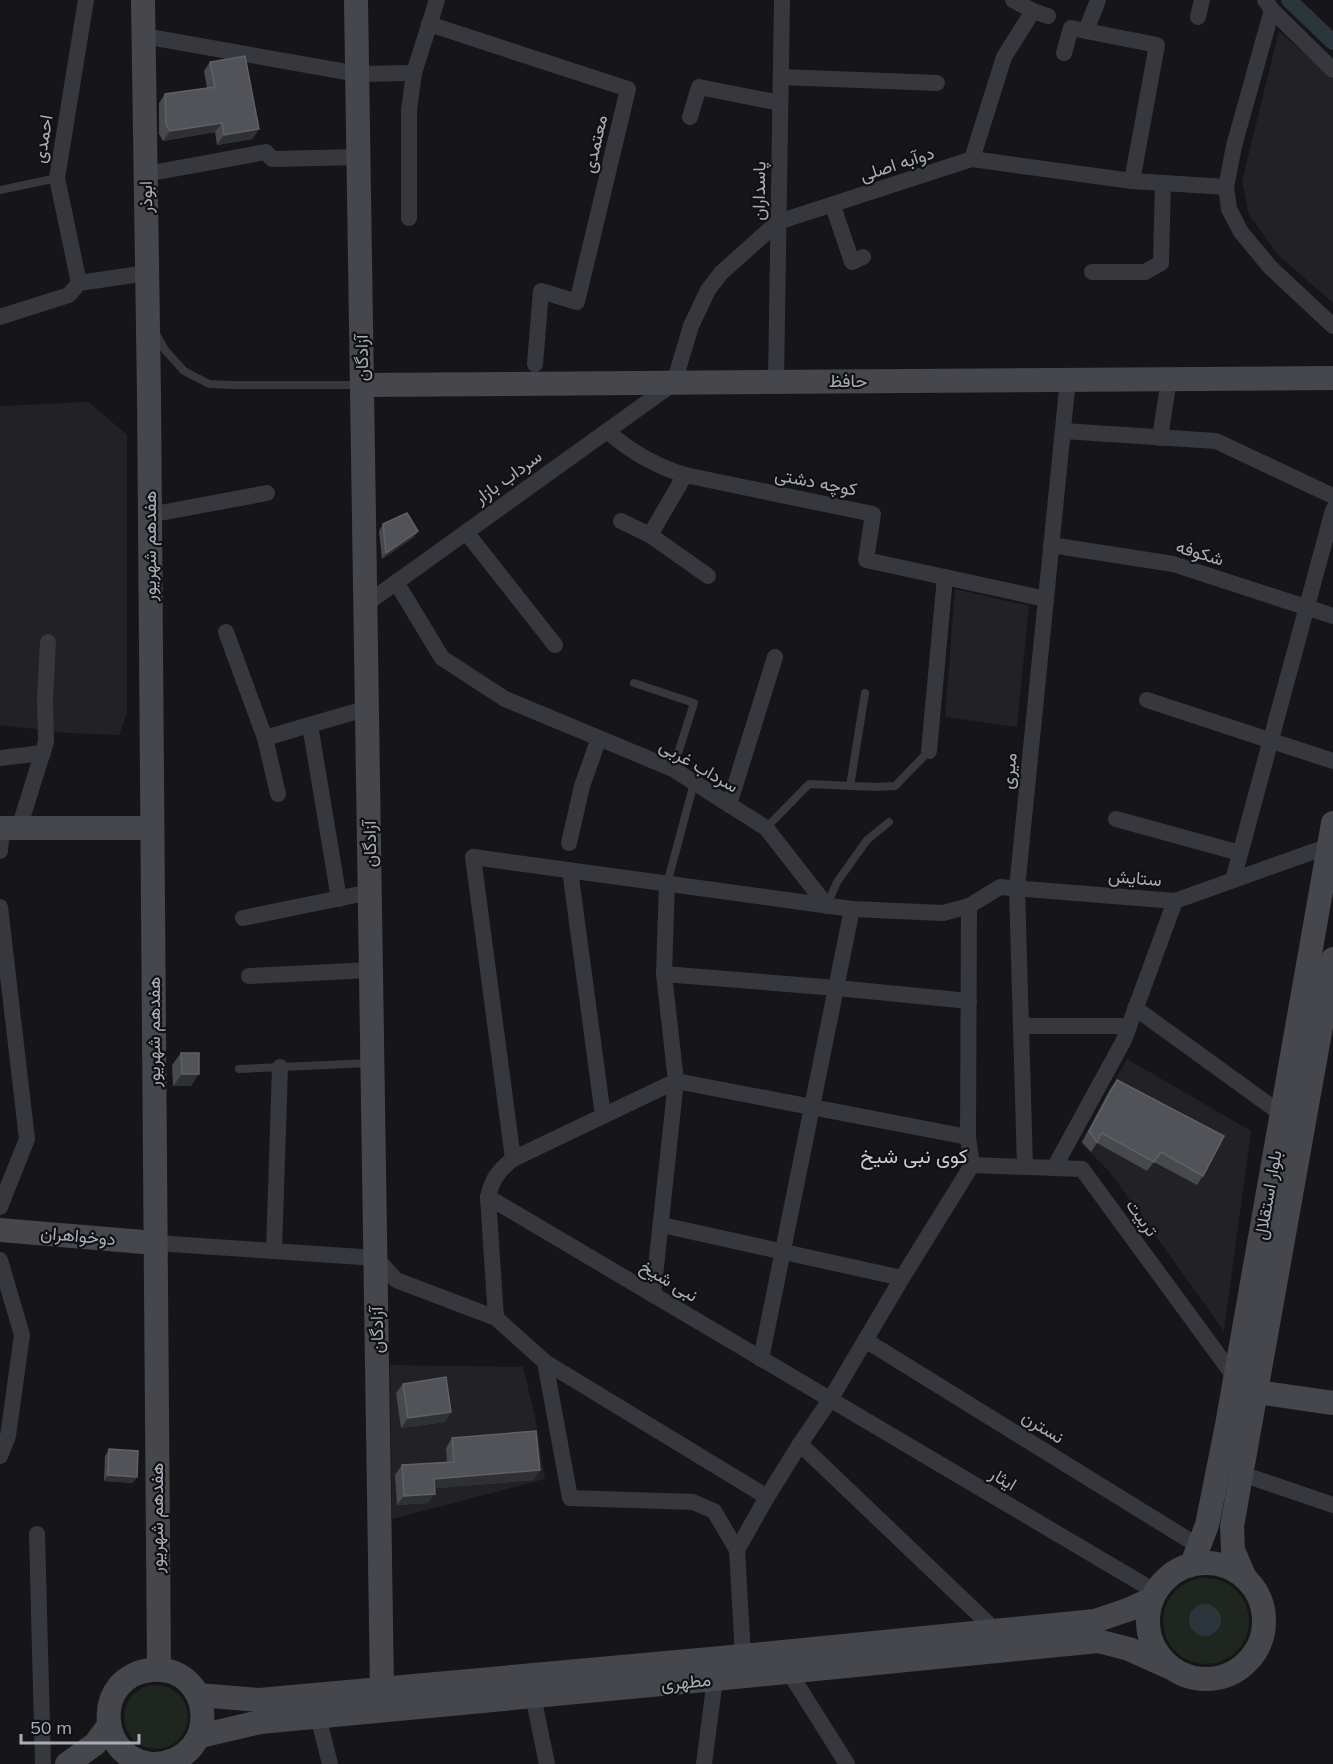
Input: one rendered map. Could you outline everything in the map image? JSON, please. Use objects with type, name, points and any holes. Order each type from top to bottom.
[{"type":"main road","name":"ابوذر","points":[[143,0],[148,395]]},
{"type":"main road","name":"آزادگان","points":[[356,0],[382,1689]]},
{"type":"main road","name":"حافظ","points":[[363,385],[1333,378]]},
{"type":"main road","name":"هفدهم شهریور","points":[[148,395],[159,1669]]},
{"type":"main road","name":"بلوار استقلال","points":[[1196,1556],[1208,1525],[1236,1378],[1333,823]]},
{"type":"main road","points":[[5,834],[152,828]]},
{"type":"main road","name":"بلوار استقلال","points":[[1244,1576],[1233,1550],[1232,1526],[1333,959]]},
{"type":"main road","name":"دوخواهران","points":[[0,1230],[155,1242]]},
{"type":"main road","points":[[1257,1392],[1333,1403]]},
{"type":"main road","points":[[1196,1556],[1210,1563],[1228,1567],[1244,1576],[1256,1590],[1264,1607],[1265,1625],[1261,1643],[1252,1659],[1238,1671],[1221,1678],[1203,1680],[1185,1676],[1169,1667],[1156,1653],[1149,1635],[1148,1617],[1154,1596],[1161,1584],[1196,1556]]},
{"type":"main road","name":"مطهری","points":[[198,1695],[259,1700],[1095,1621],[1130,1609],[1154,1596]]},
{"type":"main road","name":"مطهری","points":[[200,1736],[260,1722],[1098,1641],[1130,1649],[1169,1667]]},
{"type":"main road","points":[[159,1669],[186,1680],[198,1695],[202,1706],[203,1721],[200,1736],[181,1758],[167,1763],[142,1763],[125,1753],[116,1742],[109,1725],[108,1714],[119,1686],[130,1677],[144,1671],[159,1669]]},
{"type":"main road","points":[[67,1764],[95,1744],[109,1725]]},
{"type":"street","name":"احمدی","points":[[79,283],[57,178],[86,0]]},
{"type":"street","points":[[409,218],[409,110],[414,73],[437,0]]},
{"type":"street","name":"پاسداران","points":[[776,382],[782,0]]},
{"type":"street","points":[[972,159],[1004,57],[1041,13],[1013,0]]},
{"type":"street","points":[[1086,31],[1098,0]]},
{"type":"street","points":[[1198,18],[1202,0]]},
{"type":"street","points":[[1268,5],[1333,70]]},
{"type":"street","points":[[1268,5],[1226,187],[1229,209],[1240,232],[1270,267],[1333,326]]},
{"type":"street","name":"معتمدی","points":[[429,24],[628,89],[577,302],[541,291],[535,364]]},
{"type":"street","points":[[1064,52],[1071,28],[1157,45],[1132,181]]},
{"type":"street","points":[[144,36],[358,74],[414,73]]},
{"type":"street","points":[[781,77],[937,83]]},
{"type":"street","points":[[690,117],[699,87],[780,103]]},
{"type":"street","points":[[146,174],[266,152],[272,159],[359,157]]},
{"type":"street","name":"دوآبه اصلی","points":[[674,383],[691,326],[708,290],[721,273],[778,222],[972,159],[1132,181],[1226,187]]},
{"type":"street","points":[[1092,272],[1146,272],[1161,263],[1163,183]]},
{"type":"street","points":[[833,206],[852,262],[863,257]]},
{"type":"street","points":[[0,317],[69,295],[79,283],[147,273]]},
{"type":"street","points":[[1160,438],[1169,379]]},
{"type":"street","name":"میری","points":[[1025,1167],[1017,888],[1068,380]]},
{"type":"street","name":"سرداب بازار","points":[[366,604],[674,383]]},
{"type":"street","name":"کوچه دشتی","points":[[607,431],[651,463],[685,476],[873,514],[866,560],[1046,599]]},
{"type":"street","points":[[1063,431],[1216,441],[1333,496]]},
{"type":"street","points":[[650,535],[685,476]]},
{"type":"street","points":[[150,514],[267,493]]},
{"type":"street","points":[[1233,880],[1333,510]]},
{"type":"street","points":[[621,521],[650,535],[708,576]]},
{"type":"street","points":[[465,532],[555,645]]},
{"type":"street","name":"شکوفه","points":[[1051,545],[1173,564],[1333,616]]},
{"type":"street","points":[[929,751],[945,577]]},
{"type":"street","name":"سرداب غربی","points":[[396,582],[442,658],[505,699],[673,769],[766,828],[827,906]]},
{"type":"street","points":[[226,632],[265,738],[278,794]]},
{"type":"street","points":[[5,834],[46,742],[45,699],[48,642]]},
{"type":"street","points":[[729,805],[775,657]]},
{"type":"street","points":[[1147,700],[1333,762]]},
{"type":"street","points":[[265,738],[368,708]]},
{"type":"street","points":[[310,724],[339,899]]},
{"type":"street","points":[[569,843],[582,786],[599,738]]},
{"type":"street","points":[[0,758],[43,753]]},
{"type":"street","points":[[1116,819],[1240,854]]},
{"type":"street","name":"ستایش","points":[[969,906],[1000,887],[1175,901],[1329,846]]},
{"type":"street","points":[[513,1159],[473,857],[852,909],[943,913],[969,906],[968,1137],[972,1165],[830,1400],[767,1497],[737,1550]]},
{"type":"street","points":[[570,870],[603,1116]]},
{"type":"street","points":[[653,1295],[676,1081],[664,974],[667,884]]},
{"type":"street","points":[[243,918],[370,892]]},
{"type":"street","points":[[1053,1168],[1124,1040],[1175,901]]},
{"type":"street","points":[[0,907],[27,1139],[0,1207]]},
{"type":"street","points":[[761,1359],[852,909]]},
{"type":"street","points":[[249,976],[371,970]]},
{"type":"street","points":[[664,974],[969,1001]]},
{"type":"street","points":[[1135,1008],[1283,1115]]},
{"type":"street","points":[[1021,1026],[1129,1026]]},
{"type":"street","points":[[274,1251],[280,1067]]},
{"type":"street","points":[[496,1318],[488,1197],[491,1183],[499,1170],[513,1159],[676,1081],[968,1137]]},
{"type":"street","name":"تربیت","points":[[972,1165],[1082,1169],[1236,1378]]},
{"type":"street","name":"نبی شیخ","points":[[488,1197],[830,1400]]},
{"type":"street","points":[[662,1225],[902,1278]]},
{"type":"street","points":[[155,1242],[376,1258],[396,1280],[496,1318],[545,1362],[767,1497]]},
{"type":"street","points":[[0,1260],[22,1335],[8,1436],[0,1456]]},
{"type":"street","name":"نسترن","points":[[865,1340],[1196,1556]]},
{"type":"street","points":[[545,1362],[570,1498],[693,1502],[714,1511],[737,1550],[743,1656]]},
{"type":"street","name":"ایثار","points":[[830,1400],[1154,1596]]},
{"type":"street","points":[[800,1444],[995,1630]]},
{"type":"street","points":[[1242,1474],[1333,1505]]},
{"type":"street","points":[[36,1534],[43,1764]]},
{"type":"street","points":[[789,1672],[847,1764]]},
{"type":"street","points":[[704,1764],[715,1679]]},
{"type":"street","points":[[533,1696],[547,1764]]},
{"type":"street","points":[[318,1716],[330,1764]]},
{"type":"lane","points":[[0,190],[57,178]]},
{"type":"lane","points":[[147,319],[165,350],[184,371],[209,384],[363,385]]},
{"type":"lane","points":[[633,683],[694,703],[673,769]]},
{"type":"lane","points":[[850,786],[865,693]]},
{"type":"lane","points":[[766,828],[809,784],[895,786],[929,751]]},
{"type":"lane","points":[[667,884],[694,783]]},
{"type":"lane","points":[[827,906],[837,882],[867,840],[889,822]]},
{"type":"lane","points":[[239,1069],[373,1063]]},
{"type":"shaded area","points":[[1279,31],[1333,79],[1333,303],[1279,256],[1249,215],[1242,181]]},
{"type":"shaded area","points":[[89,402],[127,435],[127,713],[119,735],[67,733],[0,725],[0,406]]},
{"type":"shaded area","points":[[955,589],[1029,606],[1017,727],[945,717]]},
{"type":"shaded area","points":[[1127,1059],[1251,1131],[1224,1331],[1109,1171],[1081,1143]]},
{"type":"shaded area","points":[[390,1365],[523,1367],[535,1417],[545,1479],[392,1519]]},
{"type":"shaded area","points":[[1206,1578],[1230,1585],[1242,1597],[1249,1621],[1242,1645],[1230,1657],[1206,1664],[1182,1657],[1170,1645],[1163,1621],[1170,1597],[1182,1585]]},
{"type":"shaded area","points":[[1205,1604],[1216,1609],[1221,1620],[1216,1631],[1205,1636],[1194,1631],[1189,1620],[1194,1609]]},
{"type":"shaded area","points":[[156,1685],[174,1691],[182,1699],[188,1717],[182,1735],[174,1743],[156,1749],[138,1743],[130,1735],[124,1717],[130,1699],[138,1691]]},
{"type":"building","points":[[245,56],[259,129],[224,135],[222,123],[170,131],[166,124],[165,94],[215,87],[210,62]]},
{"type":"building","points":[[407,513],[418,531],[386,553],[383,524]]},
{"type":"building","points":[[181,1053],[199,1053],[199,1074],[182,1074]]},
{"type":"building","points":[[1117,1080],[1224,1136],[1203,1176],[1161,1152],[1154,1162],[1102,1133],[1097,1142],[1089,1132]]},
{"type":"building","points":[[446,1377],[451,1412],[408,1418],[403,1384]]},
{"type":"building","points":[[536,1431],[540,1470],[434,1479],[435,1494],[404,1496],[402,1465],[454,1462],[452,1438]]},
{"type":"building","points":[[109,1449],[138,1451],[137,1477],[108,1475]]},
{"type":"waterway","points":[[1289,0],[1333,42]]},
{"type":"district","name":"کوی نبی شیخ","points":[[914,1156]]}]
